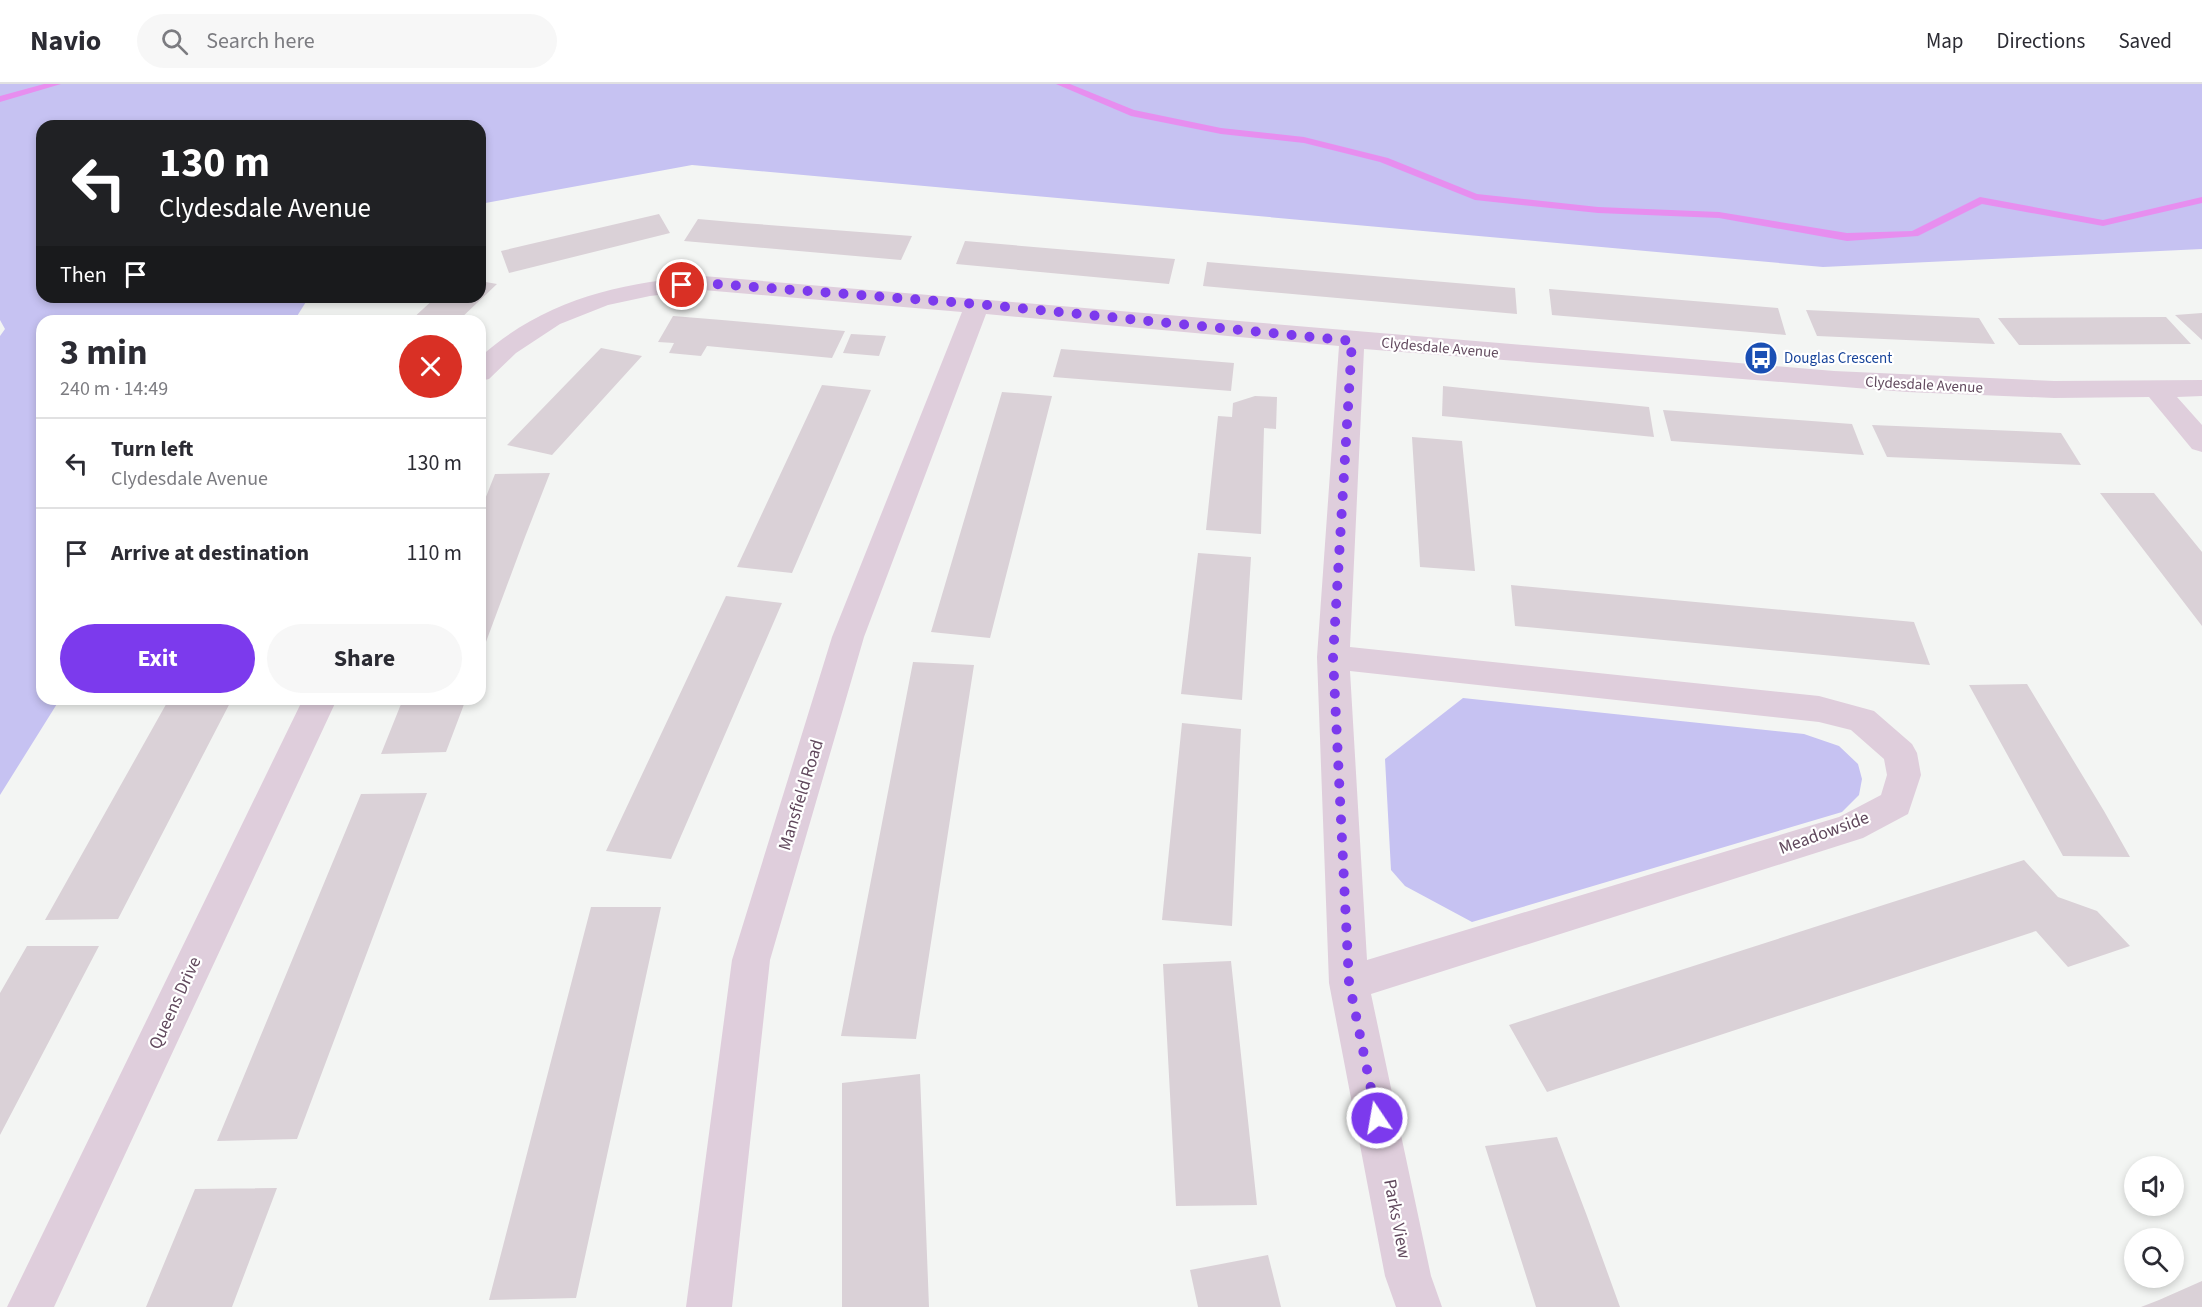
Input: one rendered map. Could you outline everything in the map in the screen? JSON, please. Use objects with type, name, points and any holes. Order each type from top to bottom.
[{"type":"street","name":"Clydesdale Avenue","points":[[486,368],[512,344],[545,320],[574,307],[614,295],[660,286],[703,283],[977,304],[1352,341],[1861,382],[2011,388],[2157,390],[2202,388]]},
{"type":"street","name":"Mansfield Road","points":[[709,1307],[751,960],[848,637],[977,304]]},
{"type":"street","name":"Parks View","points":[[1352,341],[1333,657],[1349,982],[1408,1276],[1419,1307]]},
{"type":"street","points":[[2157,390],[2202,443]]},
{"type":"street","name":"Meadowside","points":[[1333,657],[1819,709],[1862,720],[1900,753],[1904,775],[1896,804],[1850,828],[1349,982]]},
{"type":"street","name":"Queens Drive","points":[[30,1307],[317,705]]},
{"type":"shaded area","points":[[0,84],[2202,84],[2202,249],[1823,267],[692,165],[486,203],[486,120],[36,120],[36,303],[305,303],[298,315],[36,315],[36,705],[56,705],[0,795],[0,336],[5,329],[0,320]]},
{"type":"shaded area","points":[[1463,698],[1804,734],[1839,746],[1858,764],[1862,779],[1859,795],[1842,812],[1472,922],[1405,886],[1391,870],[1385,759]]},
{"type":"building","points":[[659,214],[670,233],[509,273],[501,251]]},
{"type":"building","points":[[698,219],[912,236],[901,260],[684,241]]},
{"type":"building","points":[[965,241],[1175,259],[1169,284],[956,264]]},
{"type":"building","points":[[1207,262],[1515,288],[1517,314],[1203,286]]},
{"type":"building","points":[[486,282],[497,284],[486,294]]},
{"type":"building","points":[[1549,289],[1778,308],[1786,335],[1552,315]]},
{"type":"building","points":[[430,303],[477,303],[464,315],[416,315]]},
{"type":"building","points":[[1806,310],[1979,318],[1995,344],[1817,336]]},
{"type":"building","points":[[2202,313],[2202,340],[2175,315]]},
{"type":"building","points":[[673,316],[845,331],[832,358],[707,346],[701,356],[669,353],[674,343],[658,342]]},
{"type":"building","points":[[2166,317],[2191,344],[2019,345],[1998,318]]},
{"type":"building","points":[[851,334],[886,336],[879,356],[843,353]]},
{"type":"building","points":[[601,348],[642,356],[552,455],[507,445]]},
{"type":"building","points":[[1061,349],[1234,363],[1231,391],[1053,377]]},
{"type":"building","points":[[822,385],[871,390],[792,573],[737,567]]},
{"type":"building","points":[[1443,386],[1649,407],[1654,437],[1442,416]]},
{"type":"building","points":[[1002,392],[1052,396],[990,638],[931,632]]},
{"type":"building","points":[[1255,396],[1277,397],[1276,429],[1264,428],[1261,534],[1206,530],[1218,416],[1232,417],[1233,403]]},
{"type":"building","points":[[1663,410],[1852,424],[1864,455],[1671,441]]},
{"type":"building","points":[[1872,425],[2061,433],[2081,465],[1887,457]]},
{"type":"building","points":[[1412,437],[1462,441],[1475,571],[1420,567]]},
{"type":"building","points":[[550,473],[486,642],[486,497],[495,474]]},
{"type":"building","points":[[2100,493],[2154,493],[2202,552],[2202,626]]},
{"type":"building","points":[[1198,553],[1251,557],[1242,700],[1181,694]]},
{"type":"building","points":[[1511,585],[1914,622],[1930,665],[1515,626]]},
{"type":"building","points":[[726,596],[782,603],[671,859],[606,851]]},
{"type":"building","points":[[913,662],[974,665],[916,1039],[841,1036]]},
{"type":"building","points":[[2027,684],[2130,857],[2063,856],[1969,685]]},
{"type":"building","points":[[166,705],[229,705],[118,919],[45,920]]},
{"type":"building","points":[[401,705],[464,705],[446,752],[381,754]]},
{"type":"building","points":[[1182,723],[1241,729],[1232,926],[1162,920]]},
{"type":"building","points":[[427,793],[297,1139],[217,1141],[361,794]]},
{"type":"building","points":[[2024,860],[2058,897],[2097,911],[2130,946],[2068,967],[2036,931],[1547,1092],[1509,1025]]},
{"type":"building","points":[[591,907],[661,907],[576,1298],[489,1300]]},
{"type":"building","points":[[27,946],[99,946],[0,1135],[0,993]]},
{"type":"building","points":[[1231,961],[1257,1205],[1176,1206],[1163,964]]},
{"type":"building","points":[[920,1074],[929,1307],[842,1307],[842,1083]]},
{"type":"building","points":[[1557,1137],[1620,1307],[1536,1307],[1485,1146]]},
{"type":"building","points":[[277,1188],[232,1307],[146,1307],[195,1189]]},
{"type":"building","points":[[1268,1255],[1281,1307],[1198,1307],[1190,1270]]},
{"type":"building","points":[[2202,1281],[2202,1307],[2141,1307],[2159,1300]]},
{"type":"waterway","points":[[0,99],[56,84]]},
{"type":"waterway","points":[[1061,84],[1131,113],[1221,131],[1304,140],[1384,160],[1475,197],[1598,210],[1719,215],[1847,237],[1914,234],[1980,200],[2103,223],[2202,200]]},
{"type":"place","name":"Douglas Crescent","points":[[1761,358]]},
{"type":"route","points":[[682,285],[703,283],[977,304],[1352,341],[1333,657],[1349,982],[1377,1118]]}]
